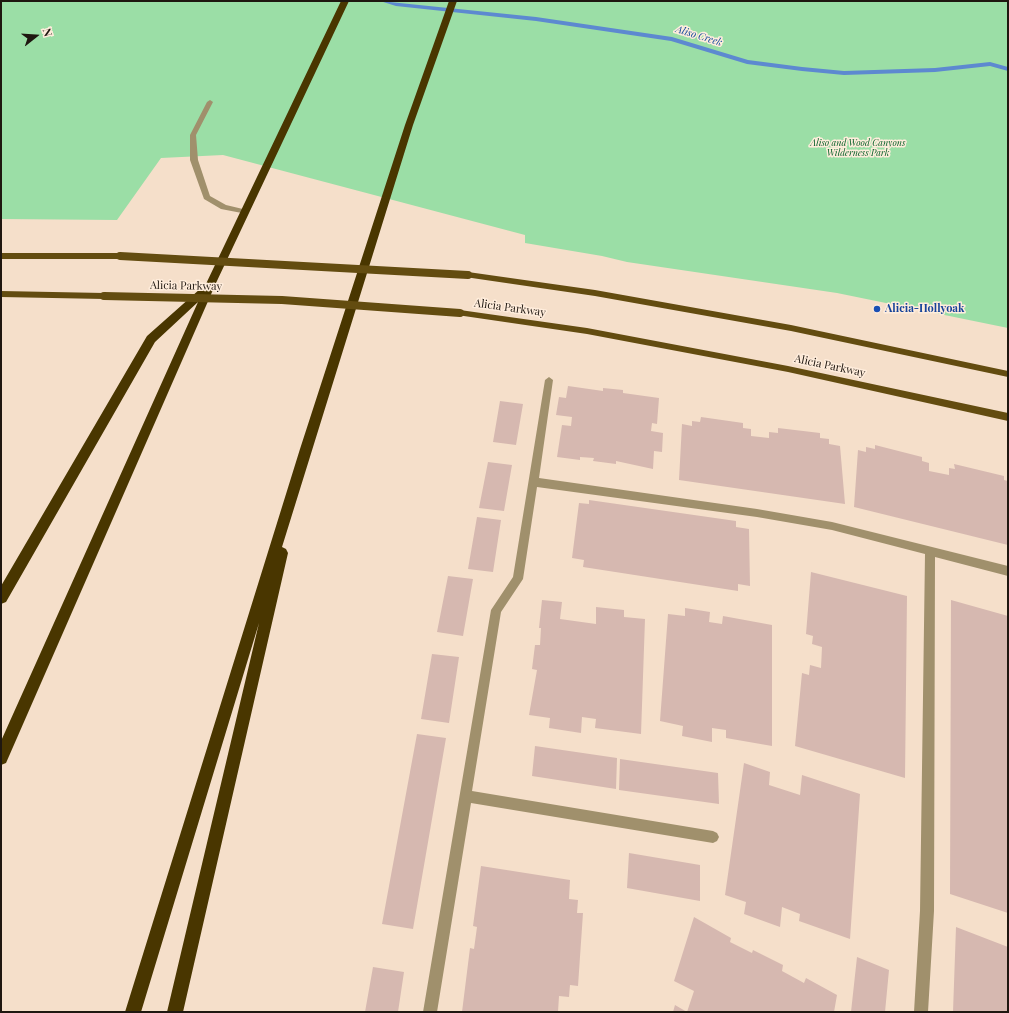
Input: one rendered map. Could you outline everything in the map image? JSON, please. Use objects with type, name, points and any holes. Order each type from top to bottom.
[{"type":"highway","points":[[1,758],[211,283],[345,1]]},
{"type":"highway","points":[[133,1012],[306,449],[409,125],[453,1]]},
{"type":"highway","points":[[1,598],[151,340],[211,283]]},
{"type":"highway","points":[[175,1012],[306,449]]},
{"type":"main road","points":[[1,256],[120,256],[468,275],[595,293],[791,328],[1008,374]]},
{"type":"main road","name":"Alicia Parkway","points":[[1,294],[282,300],[460,313],[587,331],[780,367],[1008,417]]},
{"type":"lane","points":[[210,102],[192,135],[194,160],[207,197],[224,207],[244,212]]},
{"type":"lane","points":[[430,1012],[496,610],[518,580],[549,380]]},
{"type":"lane","points":[[534,482],[757,513],[824,524],[1008,571]]},
{"type":"lane","points":[[921,1012],[927,911],[930,551]]},
{"type":"lane","points":[[466,796],[713,837]]},
{"type":"green space","name":"Aliso and Wood Canyons Wilderness Park","points":[[1,1],[1008,1],[1008,328],[837,293],[627,262],[602,256],[525,243],[525,235],[223,155],[161,158],[117,220],[1,219]]},
{"type":"building","points":[[568,386],[603,391],[603,388],[623,390],[623,393],[659,398],[657,424],[652,423],[651,431],[663,433],[662,452],[654,451],[653,469],[616,461],[616,464],[593,461],[594,458],[580,457],[580,460],[557,457],[562,425],[571,426],[572,417],[556,415],[559,397],[566,398]]},
{"type":"building","points":[[500,401],[523,404],[516,445],[493,442]]},
{"type":"building","points":[[701,417],[743,423],[743,428],[751,429],[751,436],[769,438],[769,432],[778,433],[778,428],[820,433],[820,438],[829,439],[829,444],[840,446],[845,504],[679,480],[682,424],[692,426],[692,421],[700,422]]},
{"type":"building","points":[[875,445],[922,457],[922,461],[929,463],[929,471],[949,475],[949,468],[955,469],[954,464],[1004,476],[1004,480],[1008,481],[1008,545],[854,507],[858,450],[866,452],[866,447],[875,449]]},
{"type":"building","points":[[488,462],[512,465],[504,511],[479,508]]},
{"type":"building","points":[[589,500],[736,521],[736,527],[749,529],[750,586],[738,584],[738,591],[583,567],[584,560],[572,558],[579,503],[589,504]]},
{"type":"building","points":[[477,517],[501,520],[493,572],[468,569]]},
{"type":"building","points":[[811,572],[907,596],[905,778],[795,746],[802,673],[809,675],[810,665],[821,668],[822,647],[812,644],[813,636],[806,634]]},
{"type":"building","points":[[448,576],[473,579],[463,636],[437,632]]},
{"type":"building","points":[[542,600],[562,602],[560,619],[596,624],[596,607],[624,610],[624,617],[645,619],[641,734],[595,728],[596,719],[582,717],[581,733],[549,728],[550,718],[529,715],[537,670],[532,669],[535,645],[540,645],[541,628],[539,628]]},
{"type":"building","points":[[951,600],[1008,616],[1008,913],[950,894]]},
{"type":"building","points":[[685,608],[710,612],[709,622],[722,624],[723,616],[772,625],[772,746],[726,738],[726,730],[712,728],[712,742],[682,736],[683,726],[660,721],[668,614],[685,616]]},
{"type":"building","points":[[432,654],[459,657],[449,723],[421,719]]},
{"type":"building","points":[[417,734],[446,738],[413,929],[382,924]]},
{"type":"building","points":[[535,746],[617,758],[616,789],[532,776]]},
{"type":"building","points":[[620,759],[718,773],[719,804],[619,790]]},
{"type":"building","points":[[744,763],[770,772],[769,785],[800,795],[802,775],[860,794],[850,939],[799,921],[800,914],[782,907],[780,927],[744,914],[746,902],[725,895]]},
{"type":"building","points":[[629,853],[700,865],[700,901],[627,888]]},
{"type":"building","points":[[481,866],[570,880],[569,899],[578,900],[577,913],[583,913],[578,986],[570,985],[569,997],[559,996],[558,1012],[462,1012],[470,948],[474,949],[477,927],[473,926]]},
{"type":"building","points":[[694,917],[731,938],[730,942],[752,953],[753,950],[783,965],[782,971],[804,983],[806,978],[837,995],[834,1012],[687,1012],[694,991],[674,981]]},
{"type":"building","points":[[956,927],[1008,947],[1008,1012],[953,1012]]},
{"type":"building","points":[[857,957],[889,970],[885,1012],[851,1012]]},
{"type":"building","points":[[373,967],[404,972],[398,1012],[365,1012]]},
{"type":"building","points":[[675,1005],[687,1012],[673,1012]]},
{"type":"waterway","name":"Aliso Creek","points":[[383,1],[396,4],[536,19],[672,39],[747,62],[802,69],[844,73],[935,70],[990,64],[1008,69]]},
{"type":"place","name":"Alicia-Hollyoak","points":[[877,309]]}]
